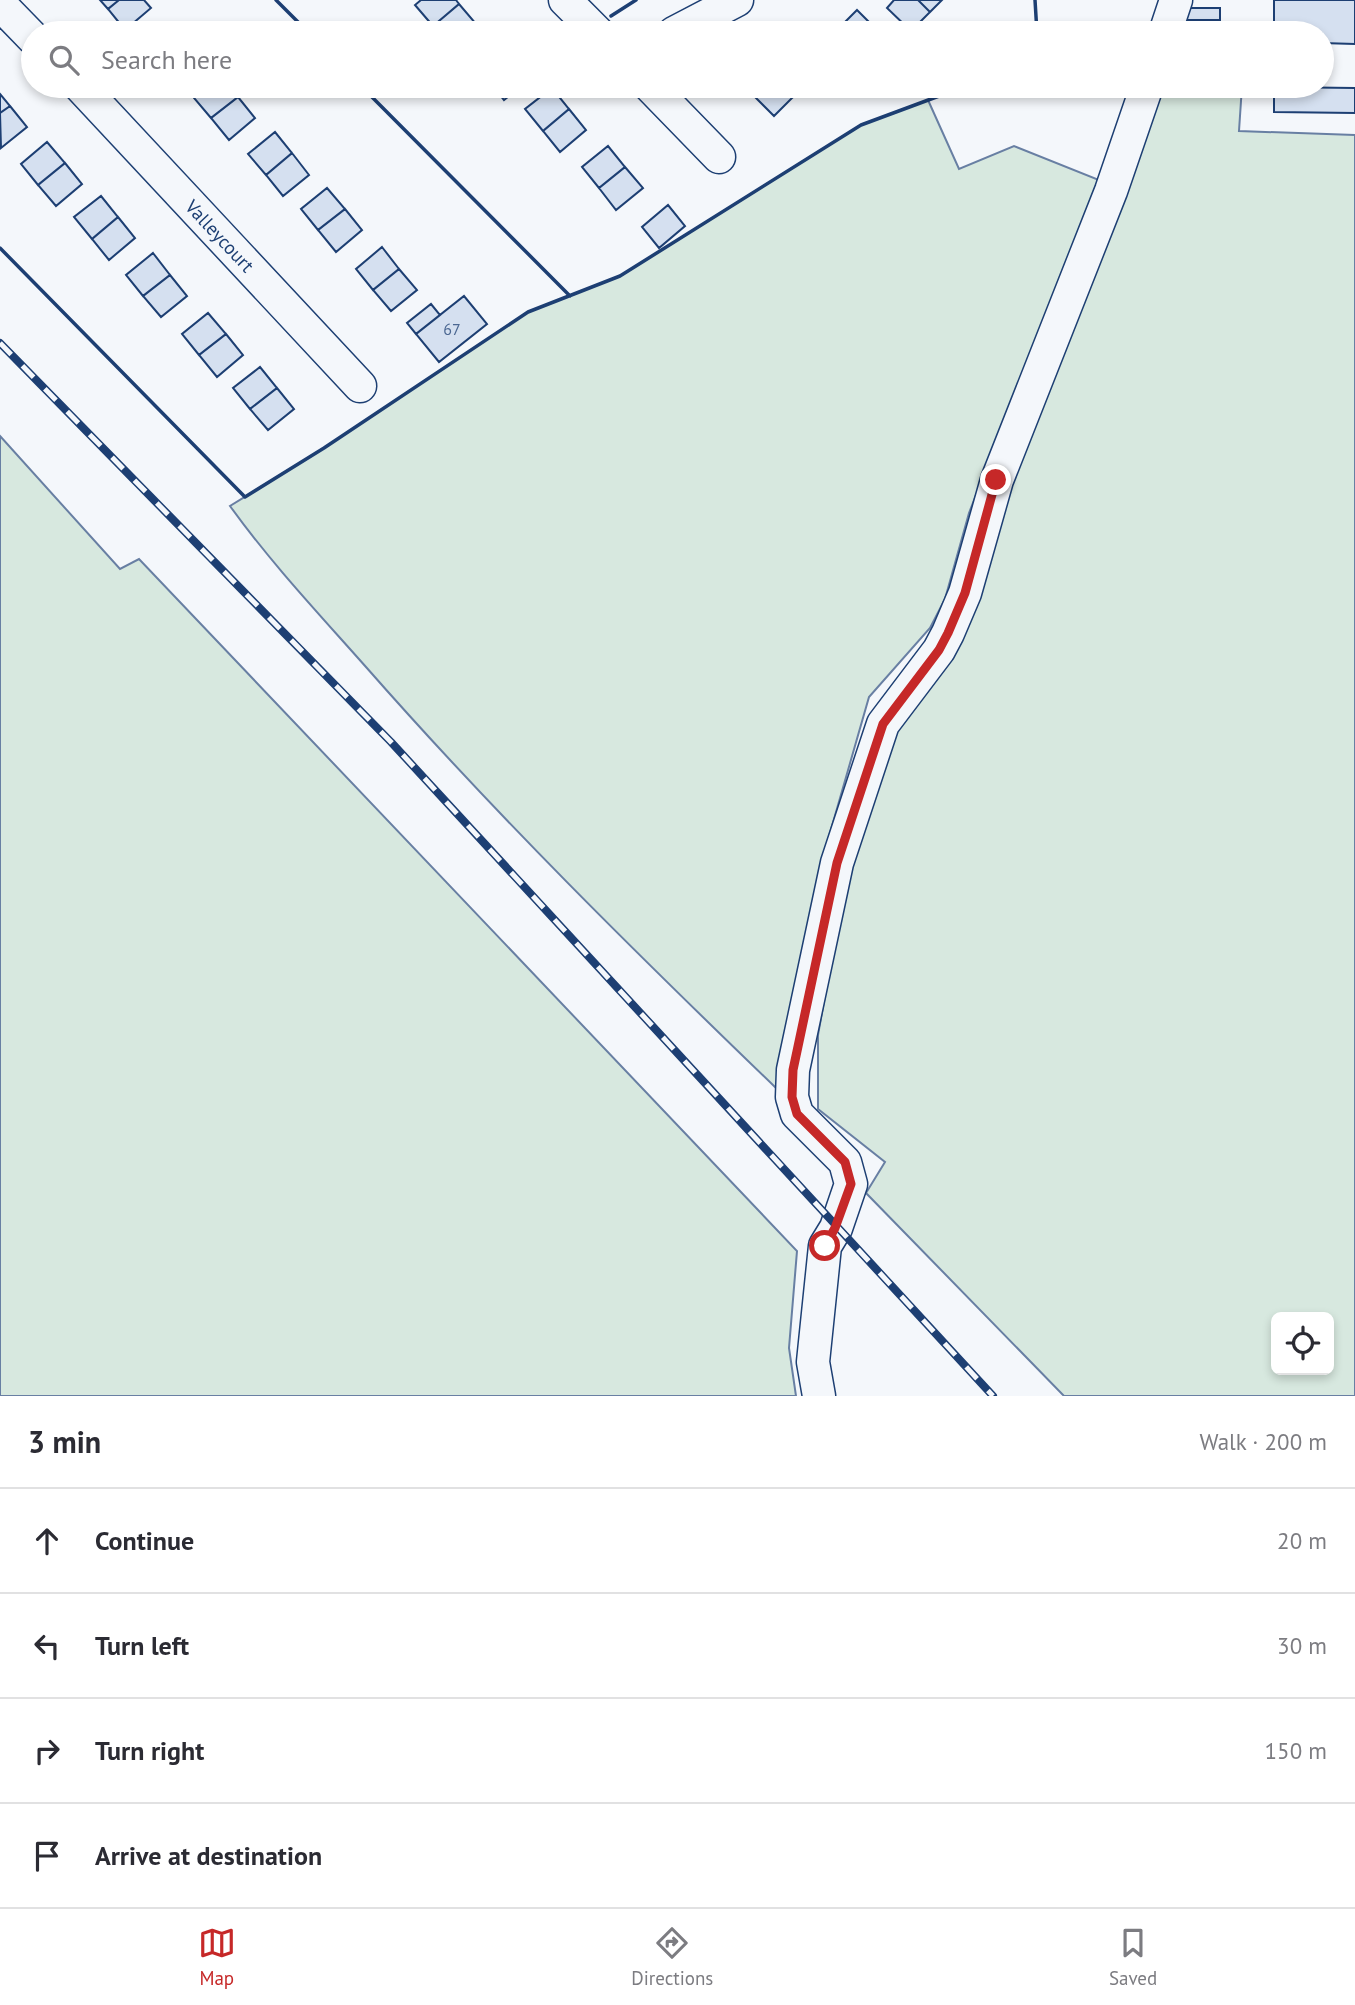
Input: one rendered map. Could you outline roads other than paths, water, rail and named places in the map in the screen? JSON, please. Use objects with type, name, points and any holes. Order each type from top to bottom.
[{"type":"street","points":[[565,0],[586,21]]},
{"type":"street","points":[[697,21],[737,0]]},
{"type":"street","points":[[1169,21],[1176,0]]},
{"type":"street","points":[[0,4],[21,26]]},
{"type":"street","name":"Valleycourt","points":[[90,98],[360,386]]},
{"type":"street","points":[[662,98],[719,157]]},
{"type":"street","points":[[820,1396],[813,1362],[825,1246],[835,1228],[851,1184],[845,1162],[797,1114],[792,1084],[837,863],[883,724],[939,650],[965,593],[996,480],[1111,191],[1143,98]]},
{"type":"railway","points":[[0,343],[391,742],[993,1396]]}]
